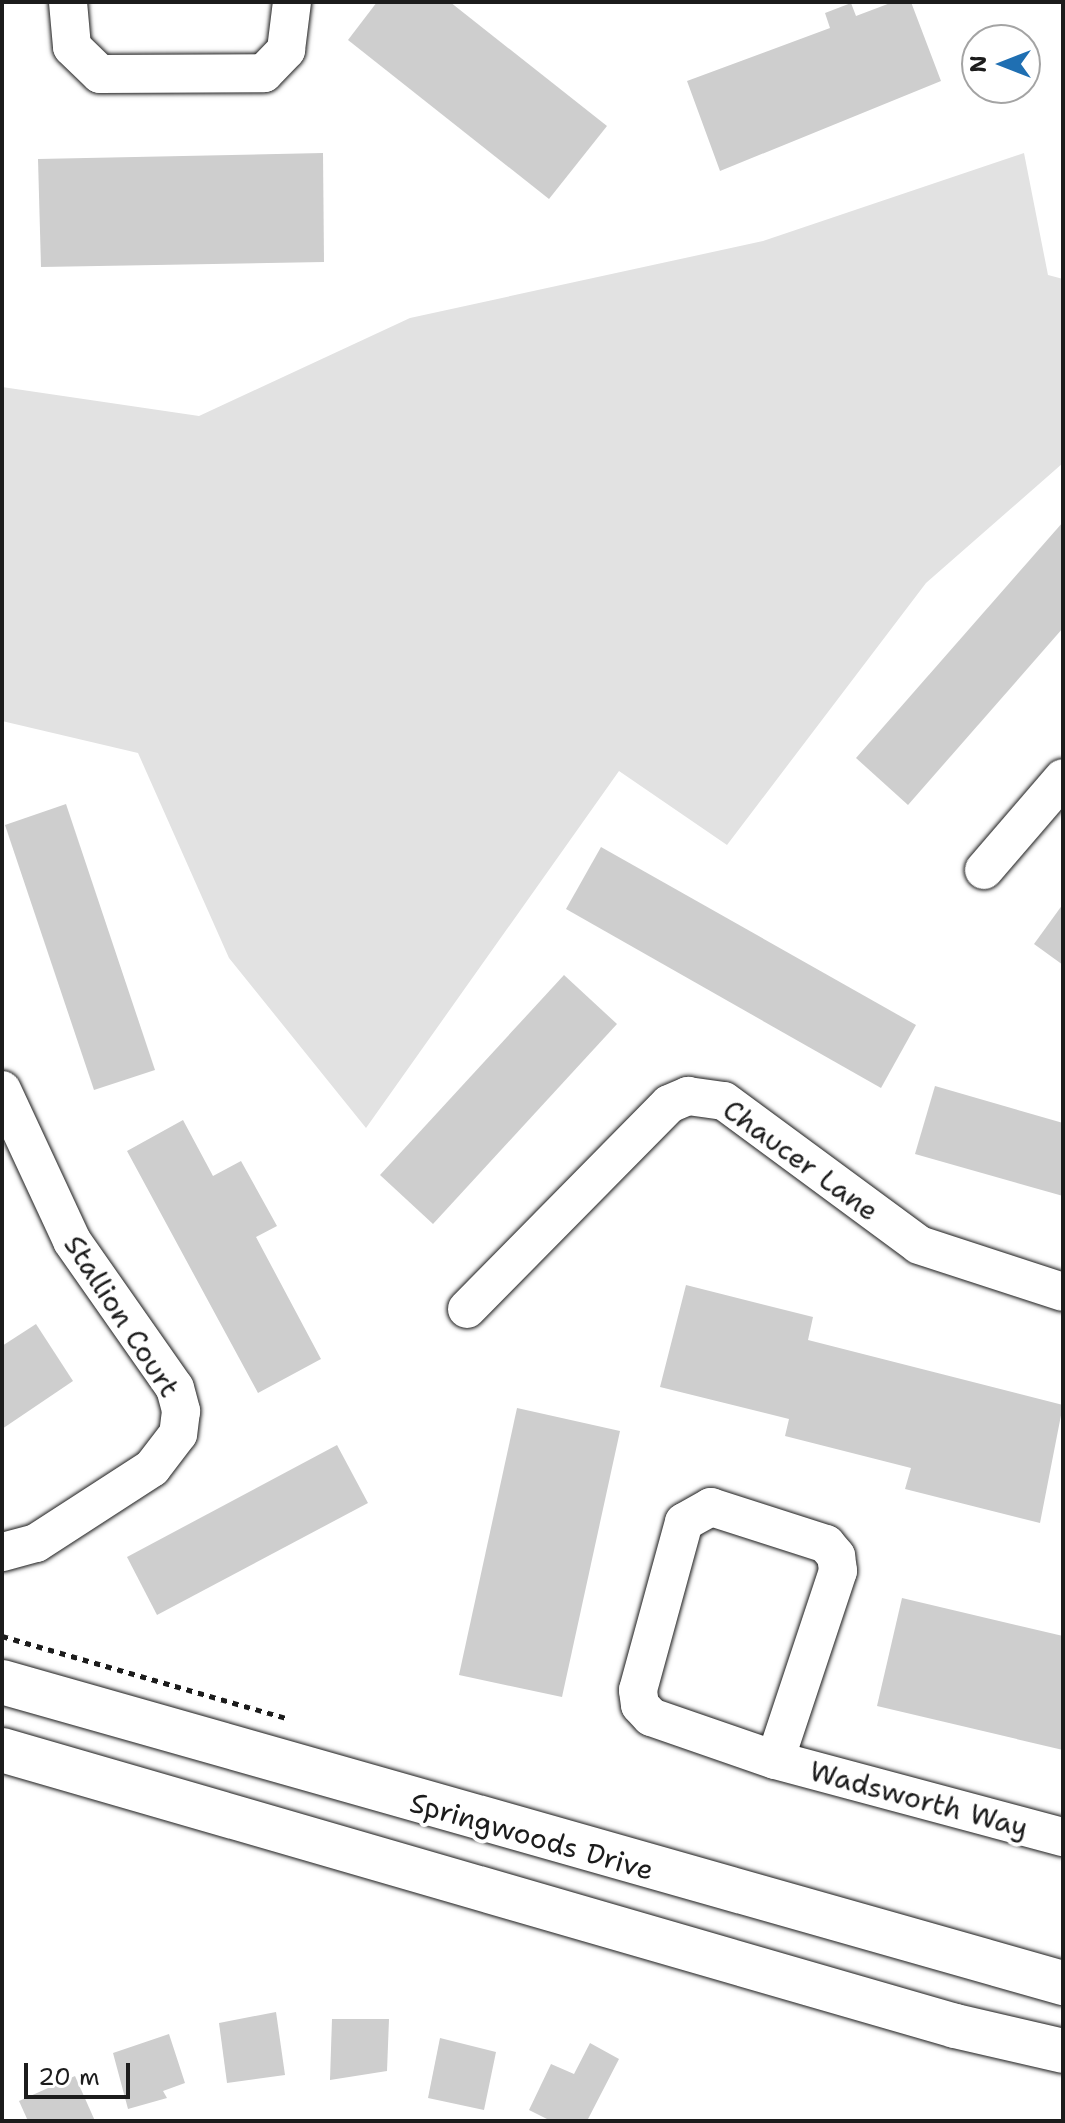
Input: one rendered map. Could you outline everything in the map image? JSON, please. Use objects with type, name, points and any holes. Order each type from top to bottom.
[{"type":"street","points":[[68,2],[72,47],[100,74],[264,73],[286,50],[292,2]]},
{"type":"street","points":[[984,870],[1063,778]]},
{"type":"street","name":"Stallion Court","points":[[2,1090],[72,1241],[175,1388],[181,1411],[178,1434],[152,1468],[36,1543],[2,1552]]},
{"type":"street","name":"Chaucer Lane","points":[[467,1309],[669,1104],[688,1096],[724,1101],[919,1245],[1063,1292]]},
{"type":"street","name":"Wadsworth Way","points":[[775,1760],[838,1571],[836,1556],[826,1544],[711,1507],[696,1511],[684,1522],[638,1690],[640,1705],[651,1717],[775,1760],[1063,1837]]},
{"type":"street","name":"Springwoods Drive","points":[[2,1682],[1063,1983]]},
{"type":"street","points":[[2,1750],[955,2026],[1063,2051]]},
{"type":"shaded area","points":[[1024,153],[1048,275],[1063,279],[1063,463],[926,583],[727,845],[619,771],[366,1128],[229,958],[138,753],[2,721],[2,387],[199,416],[410,318],[763,241]]},
{"type":"building","points":[[377,2],[450,2],[607,126],[549,199],[348,40]]},
{"type":"building","points":[[893,2],[911,2],[941,81],[720,171],[687,81],[830,28],[825,13],[851,3],[856,16]]},
{"type":"building","points":[[323,153],[324,262],[41,267],[38,159]]},
{"type":"building","points":[[1063,522],[1063,628],[908,805],[856,758]]},
{"type":"building","points":[[66,804],[155,1070],[94,1090],[5,825]]},
{"type":"building","points":[[601,847],[916,1025],[881,1088],[566,909]]},
{"type":"building","points":[[1063,904],[1063,965],[1034,944]]},
{"type":"building","points":[[564,975],[617,1024],[433,1224],[380,1175]]},
{"type":"building","points":[[935,1086],[1063,1123],[1063,1196],[915,1154]]},
{"type":"building","points":[[183,1120],[213,1176],[241,1161],[277,1226],[256,1237],[321,1359],[258,1393],[127,1151]]},
{"type":"building","points":[[686,1285],[813,1317],[808,1340],[1063,1405],[1040,1523],[905,1489],[911,1468],[785,1436],[789,1419],[660,1387]]},
{"type":"building","points":[[36,1324],[73,1381],[2,1429],[2,1346]]},
{"type":"building","points":[[517,1408],[620,1431],[562,1697],[459,1675]]},
{"type":"building","points":[[337,1445],[368,1503],[157,1615],[127,1557]]},
{"type":"building","points":[[902,1598],[1063,1636],[1063,1750],[877,1706]]},
{"type":"building","points":[[276,2012],[285,2075],[227,2083],[219,2023]]},
{"type":"building","points":[[332,2019],[389,2019],[387,2071],[330,2080]]},
{"type":"building","points":[[169,2034],[185,2083],[163,2091],[167,2098],[128,2109],[113,2053]]},
{"type":"building","points":[[440,2038],[496,2052],[484,2110],[428,2098]]},
{"type":"building","points":[[590,2043],[619,2059],[587,2121],[551,2121],[529,2110],[551,2064],[574,2074]]},
{"type":"building","points":[[75,2076],[95,2121],[28,2121],[19,2101]]}]
